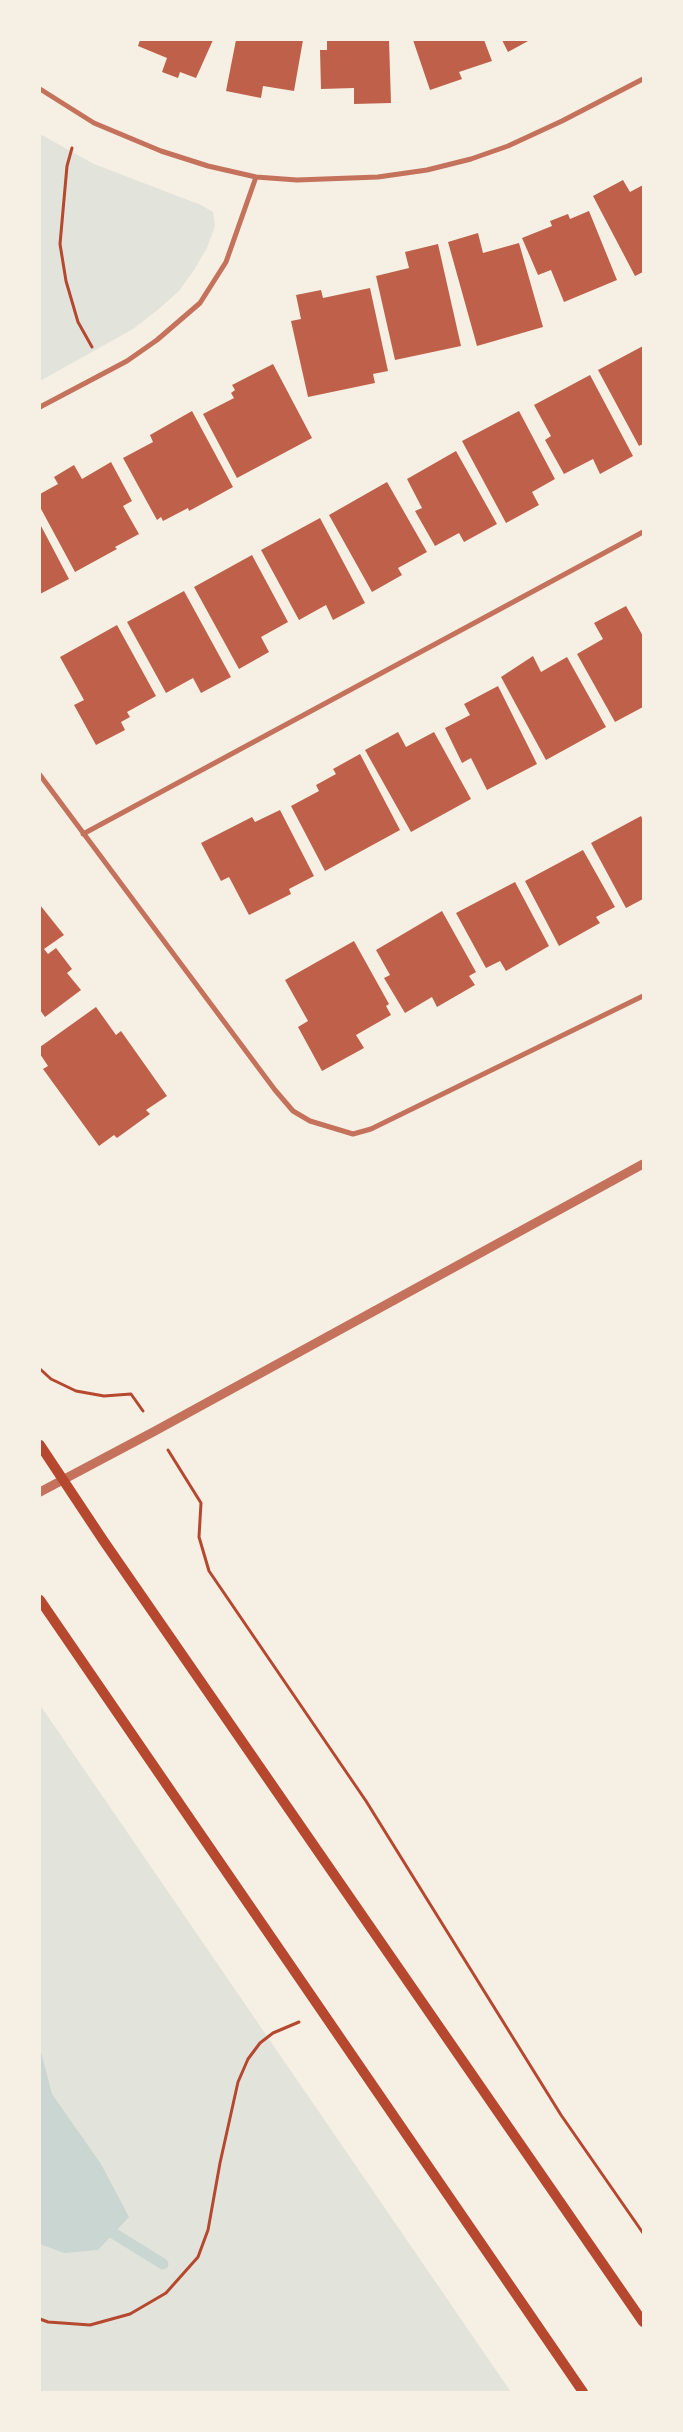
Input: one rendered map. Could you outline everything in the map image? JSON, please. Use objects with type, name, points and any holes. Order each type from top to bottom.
[{"type":"main road","points":[[40,1445],[643,2322]]},
{"type":"main road","points":[[40,1600],[583,2392]]},
{"type":"street","points":[[40,90],[94,123],[161,151],[208,166],[256,177],[297,180],[378,177],[427,170],[508,146],[562,122],[643,79]]},
{"type":"street","points":[[40,407],[127,361],[157,340],[200,303],[226,262],[256,177]]},
{"type":"street","points":[[83,834],[643,532]]},
{"type":"street","points":[[40,775],[287,1104],[293,1111],[310,1122],[353,1134],[371,1129],[643,996]]},
{"type":"street","points":[[40,1492],[643,1164]]},
{"type":"path","points":[[72,148],[67,166],[60,244],[66,280],[78,322],[92,347]]},
{"type":"path","points":[[40,1369],[51,1379],[76,1391],[104,1396],[131,1394],[134,1398]]},
{"type":"path","points":[[192,1489],[201,1503],[199,1538],[209,1571],[366,1801],[560,2115],[643,2233]]},
{"type":"path","points":[[40,2319],[48,2322],[90,2325],[130,2314],[166,2293],[198,2256],[208,2230],[236,2091],[248,2059],[260,2043],[273,2033],[298,2023],[321,2010]]},
{"type":"shaded area","points":[[40,134],[94,164],[201,205],[213,212],[215,226],[207,248],[194,270],[179,291],[160,308],[133,329],[40,381]]},
{"type":"shaded area","points":[[40,1705],[511,2392],[40,2392]]},
{"type":"shaded area","points":[[40,2048],[52,2094],[101,2164],[129,2217],[98,2250],[64,2253],[40,2244]]},
{"type":"building","points":[[140,40],[213,40],[196,78],[180,72],[178,78],[162,72],[167,58],[138,46]]},
{"type":"building","points":[[236,40],[303,40],[294,91],[263,86],[261,98],[226,91]]},
{"type":"building","points":[[327,40],[389,40],[391,103],[354,104],[354,88],[321,89],[320,50],[327,50]]},
{"type":"building","points":[[413,40],[484,40],[492,61],[459,72],[462,79],[430,90]]},
{"type":"building","points":[[502,40],[530,40],[508,52]]},
{"type":"building","points":[[623,180],[630,192],[643,185],[643,272],[635,276],[593,196]]},
{"type":"building","points":[[589,211],[617,280],[564,302],[551,270],[538,275],[522,238],[552,226],[550,221],[568,214],[570,219]]},
{"type":"building","points":[[478,233],[483,253],[519,243],[543,327],[477,346],[448,242]]},
{"type":"building","points":[[438,244],[461,346],[395,360],[376,276],[409,268],[405,252]]},
{"type":"building","points":[[370,288],[388,371],[373,374],[375,383],[308,397],[291,321],[301,319],[296,295],[321,290],[323,298]]},
{"type":"building","points":[[643,346],[643,444],[639,446],[598,370]]},
{"type":"building","points":[[273,364],[312,438],[237,478],[203,414],[234,398],[231,393],[235,390],[232,385]]},
{"type":"building","points":[[590,375],[633,456],[600,474],[593,459],[564,474],[545,440],[551,436],[534,405]]},
{"type":"building","points":[[192,411],[233,487],[189,511],[188,508],[163,521],[161,517],[157,520],[123,458],[153,442],[150,435]]},
{"type":"building","points":[[519,411],[555,479],[532,492],[539,505],[506,523],[462,441]]},
{"type":"building","points":[[456,451],[497,524],[464,542],[459,533],[435,546],[415,511],[422,508],[407,479]]},
{"type":"building","points":[[111,462],[132,501],[123,506],[139,534],[115,547],[117,549],[75,572],[40,507],[40,494],[58,484],[54,477],[74,465],[82,479]]},
{"type":"building","points":[[387,482],[427,552],[398,568],[402,575],[372,592],[329,515]]},
{"type":"building","points":[[320,518],[365,603],[333,620],[326,605],[299,620],[261,550]]},
{"type":"building","points":[[40,524],[69,579],[40,594]]},
{"type":"building","points":[[252,555],[288,622],[261,637],[269,652],[239,669],[194,587]]},
{"type":"building","points":[[184,591],[231,677],[201,693],[193,678],[166,693],[127,622]]},
{"type":"building","points":[[626,606],[643,636],[643,707],[615,722],[577,654],[603,639],[594,623]]},
{"type":"building","points":[[117,625],[156,696],[127,712],[130,717],[121,722],[125,730],[96,745],[74,705],[84,700],[60,657]]},
{"type":"building","points":[[533,656],[541,672],[567,657],[606,727],[546,760],[501,677]]},
{"type":"building","points":[[498,686],[537,764],[487,790],[471,758],[462,763],[445,728],[470,715],[464,704]]},
{"type":"building","points":[[398,732],[406,747],[434,732],[471,799],[411,832],[365,750]]},
{"type":"building","points":[[360,754],[400,830],[325,871],[291,806],[319,791],[316,785],[336,774],[333,769]]},
{"type":"building","points":[[280,810],[314,876],[289,889],[291,894],[249,915],[229,877],[221,881],[201,843],[252,817],[255,822]]},
{"type":"building","points":[[641,816],[643,820],[643,899],[626,908],[591,843]]},
{"type":"building","points":[[583,850],[615,907],[596,917],[600,923],[559,946],[525,881]]},
{"type":"building","points":[[515,882],[549,946],[506,971],[500,961],[486,968],[456,913]]},
{"type":"building","points":[[40,905],[64,935],[44,949],[48,954],[56,948],[72,969],[67,973],[81,990],[45,1017],[40,1010]]},
{"type":"building","points":[[442,911],[476,972],[469,976],[475,985],[437,1007],[432,997],[405,1013],[384,978],[390,975],[376,950]]},
{"type":"building","points":[[354,941],[389,1004],[386,1006],[391,1015],[356,1035],[364,1048],[322,1071],[298,1027],[308,1021],[285,980]]},
{"type":"building","points":[[96,1007],[116,1035],[121,1031],[167,1096],[146,1110],[150,1114],[117,1138],[114,1135],[99,1146],[43,1069],[48,1066],[40,1054],[40,1047]]},
{"type":"waterway","points":[[100,2225],[163,2264]]}]
